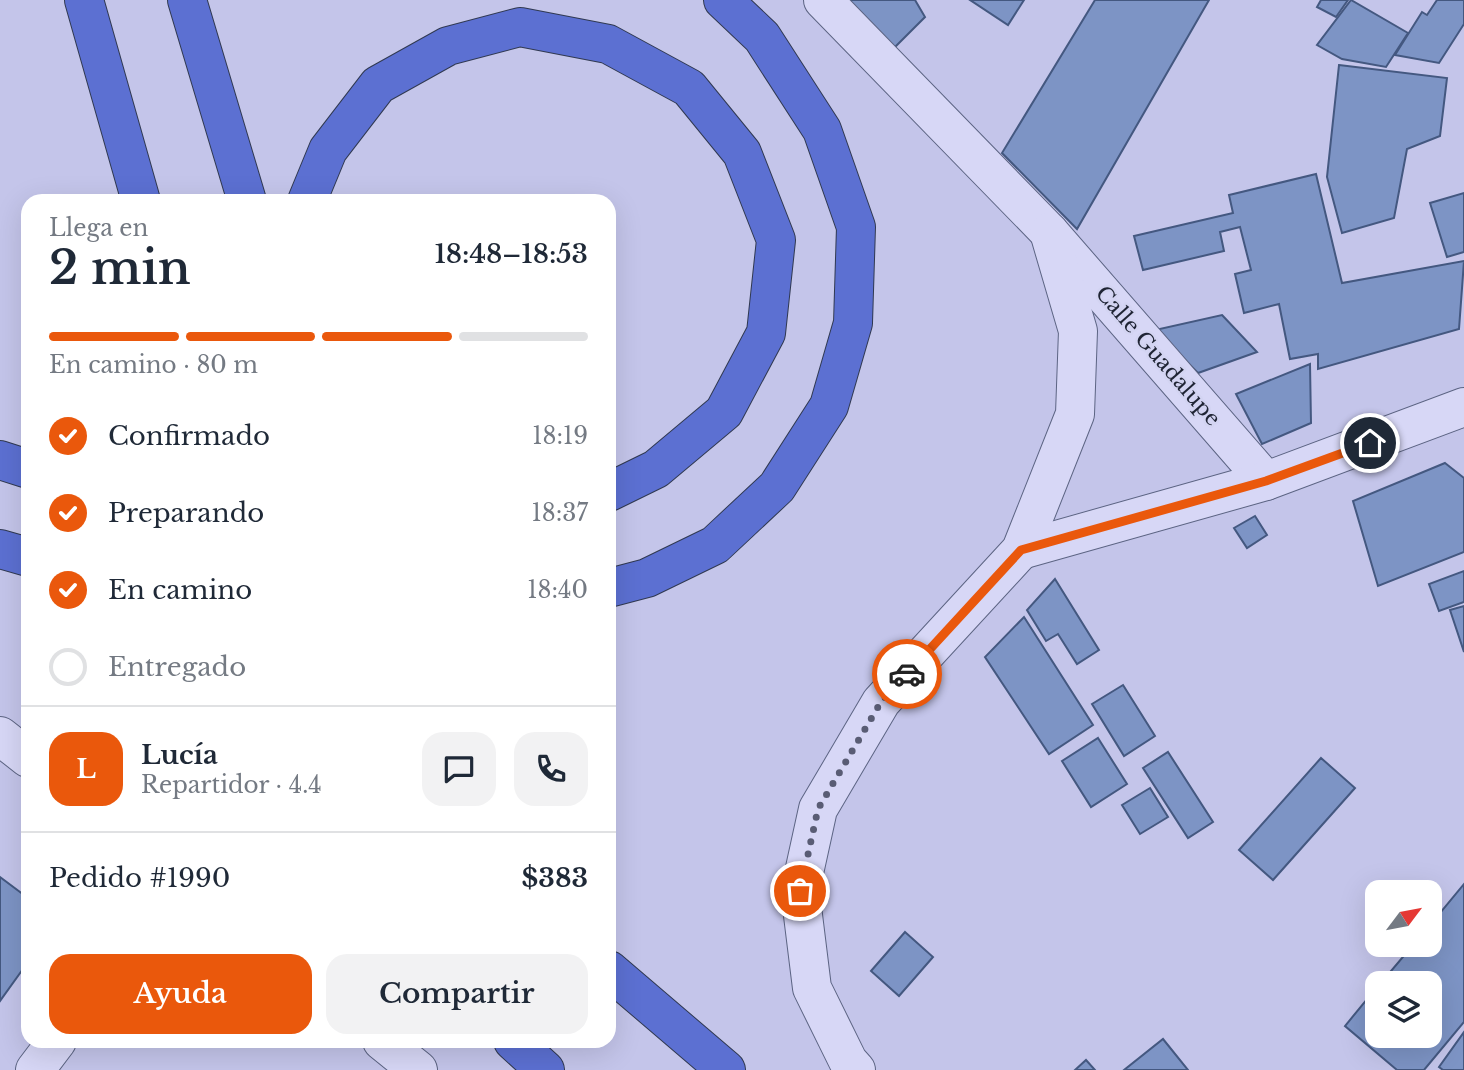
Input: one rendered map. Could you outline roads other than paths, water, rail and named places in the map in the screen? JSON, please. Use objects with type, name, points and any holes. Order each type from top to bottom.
[{"type":"highway","points":[[85,0],[139,194]]},
{"type":"highway","points":[[187,0],[245,194]]},
{"type":"highway","points":[[616,586],[647,578],[715,545],[777,487],[829,406],[853,323],[856,227],[822,130],[762,37],[723,0]]},
{"type":"highway","points":[[310,194],[328,150],[378,85],[448,46],[520,27],[608,44],[689,88],[742,153],[776,240],[766,333],[724,412],[656,469],[616,489]]},
{"type":"highway","points":[[0,460],[21,467]]},
{"type":"highway","points":[[0,549],[21,555]]},
{"type":"highway","points":[[616,976],[726,1070]]},
{"type":"highway","points":[[521,1048],[545,1070]]},
{"type":"street","name":"Calle Guadalupe","points":[[823,0],[1049,232],[1266,481]]},
{"type":"street","points":[[856,1070],[848,1061],[812,988],[800,891],[818,809],[881,702],[1021,550],[1075,414],[1078,331],[1049,232]]},
{"type":"street","points":[[1021,550],[1266,481],[1458,417]]},
{"type":"street","points":[[0,736],[21,752]]},
{"type":"street","points":[[35,1070],[52,1048]]},
{"type":"street","points":[[391,1048],[418,1070]]}]
